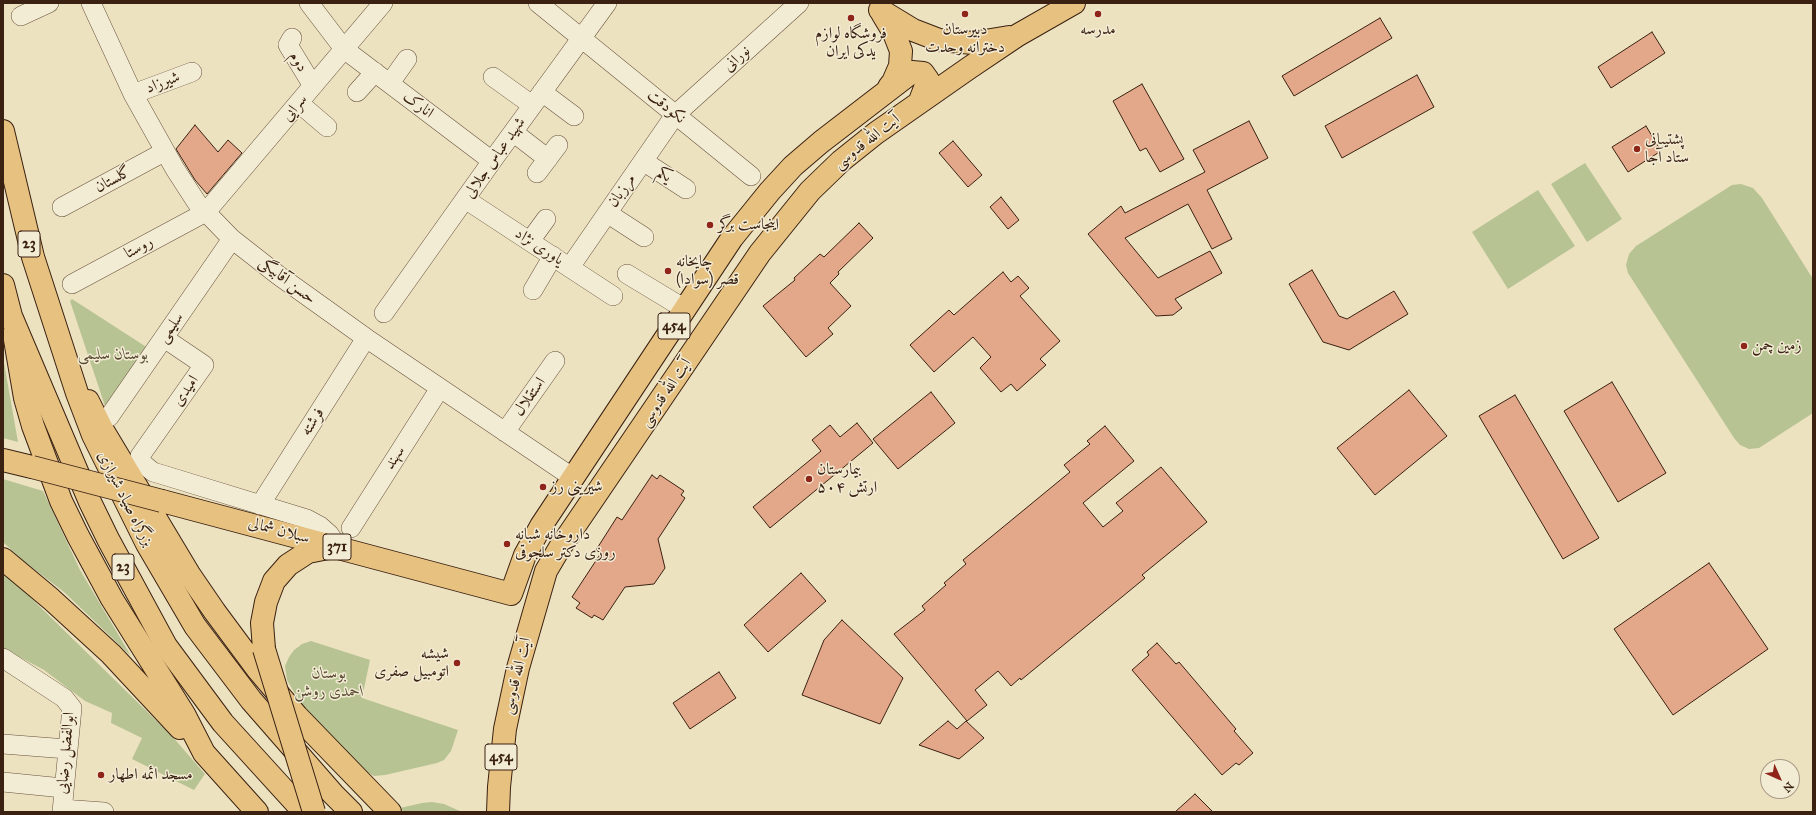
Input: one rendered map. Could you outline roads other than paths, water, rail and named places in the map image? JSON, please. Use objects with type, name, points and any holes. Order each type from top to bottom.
[{"type":"main road","name":"آیت الله قدوسی","points":[[498,812],[502,747],[510,704],[540,587],[552,560],[742,279],[788,217],[810,191],[841,161],[920,101],[1018,34],[1074,3]]},
{"type":"main road","name":"آیت الله قدوسی","points":[[877,7],[914,30],[939,40],[973,43],[1018,34]]},
{"type":"main road","name":"454","points":[[511,594],[529,546],[572,477],[732,238],[770,191],[793,166],[821,142],[883,94],[897,75],[900,66],[901,51],[894,33],[877,7]]},
{"type":"main road","points":[[883,94],[912,72],[918,71],[923,73],[928,80],[920,101]]},
{"type":"main road","name":"بزرگراه صیاد شیرازی","points":[[3,131],[33,257],[64,355],[93,435],[110,472],[147,544],[195,626],[251,700],[333,794],[351,812]]},
{"type":"main road","name":"بزرگراه صیاد شیرازی","points":[[3,285],[11,316],[90,502],[108,539],[166,646],[223,723],[304,812]]},
{"type":"main road","points":[[11,316],[25,398],[33,426],[61,501],[112,600],[184,714],[204,754]]},
{"type":"main road","points":[[64,355],[102,428],[189,574],[215,612],[258,670],[296,716],[390,812]]},
{"type":"main road","name":"سبلان شمالی","points":[[3,460],[162,500],[511,594]]},
{"type":"main road","points":[[314,812],[264,649],[262,623],[266,602],[274,581],[288,565],[308,552],[322,548],[338,547]]},
{"type":"main road","points":[[3,559],[51,599],[111,654],[146,690],[256,812]]},
{"type":"street","points":[[21,16],[49,3]]},
{"type":"street","name":"حسن آقابیگی","points":[[91,3],[133,94],[164,152],[189,192],[232,239],[278,275],[366,338],[572,477]]},
{"type":"street","name":"انارک","points":[[309,3],[344,49],[492,161]]},
{"type":"street","name":"سرایی","points":[[206,212],[383,3]]},
{"type":"street","name":"نکودقت","points":[[538,3],[751,176]]},
{"type":"street","name":"نورانی","points":[[675,114],[799,3]]},
{"type":"street","name":"شهید عباس جلالی","points":[[384,313],[605,4]]},
{"type":"street","name":"دوم","points":[[292,38],[288,46],[313,86]]},
{"type":"street","points":[[358,92],[382,78],[407,59]]},
{"type":"street","name":"شیرزاد","points":[[133,94],[192,72]]},
{"type":"street","points":[[493,77],[574,116]]},
{"type":"street","points":[[299,103],[326,127]]},
{"type":"street","name":"مرزبان","points":[[570,267],[675,114]]},
{"type":"street","points":[[513,132],[548,159]]},
{"type":"street","name":"گلستان","points":[[62,207],[164,152]]},
{"type":"street","name":"یکم","points":[[643,161],[686,189]]},
{"type":"street","name":"یاوری نژاد","points":[[466,199],[613,296]]},
{"type":"street","name":"روستا","points":[[72,284],[206,212]]},
{"type":"street","points":[[607,213],[644,237]]},
{"type":"street","points":[[530,241],[546,219]]},
{"type":"street","name":"سلیمی","points":[[109,416],[232,239]]},
{"type":"street","points":[[532,290],[553,256]]},
{"type":"street","points":[[627,274],[685,310]]},
{"type":"street","name":"امیدی","points":[[164,338],[204,365],[140,456],[142,463],[152,472],[260,505]]},
{"type":"street","name":"فرشته","points":[[260,505],[366,338]]},
{"type":"street","name":"استقلال","points":[[505,432],[555,361]]},
{"type":"street","name":"سهند","points":[[351,528],[440,388]]},
{"type":"street","points":[[260,505],[307,520],[320,526],[329,534],[338,547]]},
{"type":"street","name":"ابوالفضل رضایی","points":[[3,658],[70,703],[72,713],[63,788],[62,811]]},
{"type":"street","points":[[3,744],[67,749]]},
{"type":"street","points":[[3,782],[63,788]]},
{"type":"street","points":[[62,811],[104,812]]},
{"type":"place","name":"دبیرستان دخترانه وحدت","points":[[965,14]]},
{"type":"place","name":"مدرسه","points":[[1098,14]]},
{"type":"place","name":"فروشگاه لوازم یدکی ایران","points":[[851,18]]},
{"type":"place","name":"پشتیبانی ستاد آجا","points":[[1637,149]]},
{"type":"place","name":"اینجاست برگر","points":[[710,225]]},
{"type":"place","name":"چایخانه قصر (سوادا)","points":[[668,271]]},
{"type":"place","name":"زمین چمن","points":[[1744,346]]},
{"type":"place","name":"بیمارستان ۵۰۴ ارتش","points":[[809,479]]},
{"type":"place","name":"شیرینی رز","points":[[543,487]]},
{"type":"place","name":"داروخانه شبانه روزی دکتر سلجوقی","points":[[507,544]]},
{"type":"place","name":"شیشه اتومبیل صفری","points":[[457,663]]},
{"type":"place","name":"مسجد ائمه اطهار","points":[[101,775]]},
{"type":"park label","name":"بوستان سلیمی","points":[[113,355]]},
{"type":"park label","name":"بوستان احمدی روشن","points":[[329,683]]}]
